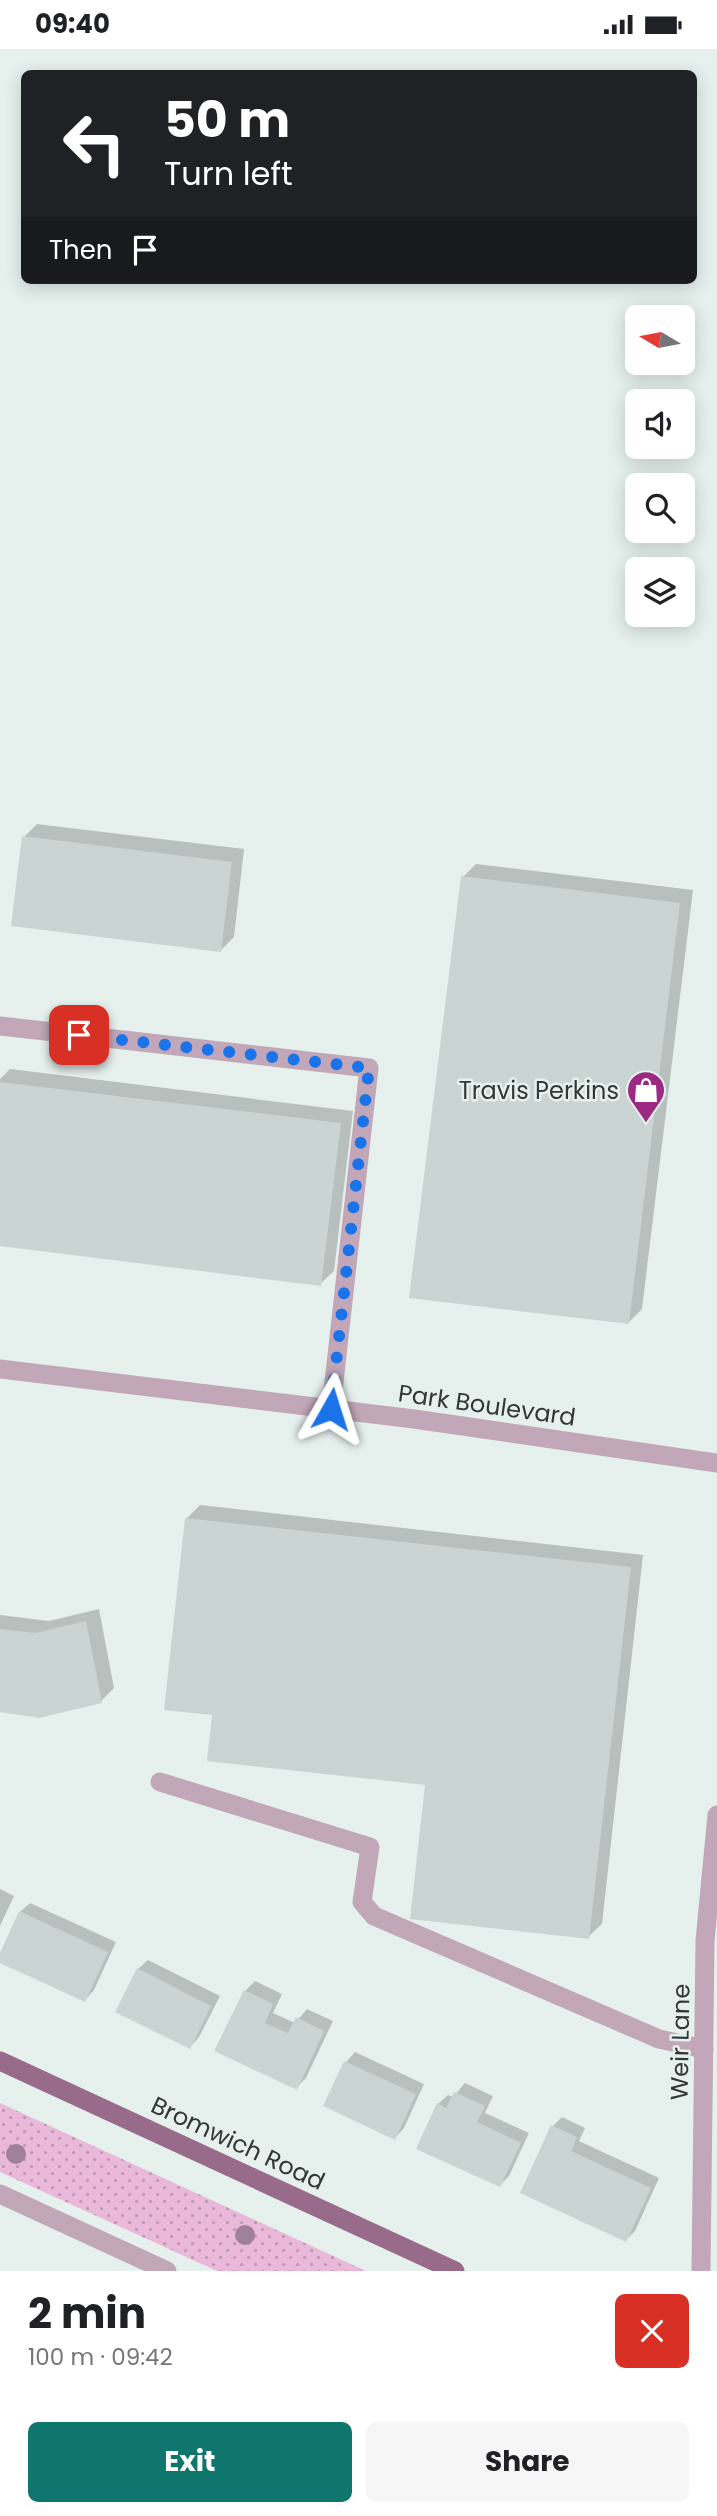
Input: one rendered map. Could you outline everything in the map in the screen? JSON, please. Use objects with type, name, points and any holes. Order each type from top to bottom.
[{"type":"main road","name":"Bromwich Road","points":[[0,2061],[456,2271]]},
{"type":"street","points":[[0,1026],[369,1068],[331,1409]]},
{"type":"street","name":"Park Boulevard","points":[[0,1369],[331,1409],[717,1463]]},
{"type":"street","points":[[160,1782],[370,1847],[362,1902],[374,1916],[659,2039],[704,2049]]},
{"type":"street","name":"Weir Lane","points":[[701,2271],[705,1941],[717,1815]]},
{"type":"street","points":[[0,2194],[167,2271]]},
{"type":"shaded area","points":[[0,2103],[366,2271],[217,2271],[0,2172]]},
{"type":"building","points":[[22,836],[232,862],[221,952],[11,926]]},
{"type":"building","points":[[461,876],[680,903],[629,1324],[409,1298]]},
{"type":"building","points":[[0,1082],[341,1123],[321,1286],[0,1246]]},
{"type":"building","points":[[185,1518],[631,1567],[589,1939],[410,1919],[425,1785],[207,1761],[212,1715],[164,1710]]},
{"type":"building","points":[[86,1621],[102,1703],[39,1718],[0,1712],[0,1629],[35,1633]]},
{"type":"building","points":[[19,1911],[108,1952],[85,2002],[0,1963],[0,1953]]},
{"type":"building","points":[[137,1968],[211,2006],[190,2049],[115,2012]]},
{"type":"building","points":[[244,1990],[273,2004],[265,2023],[288,2033],[296,2017],[324,2031],[297,2090],[214,2051]]},
{"type":"building","points":[[344,2061],[416,2094],[395,2140],[323,2106]]},
{"type":"building","points":[[454,2092],[485,2106],[477,2122],[521,2143],[500,2187],[416,2149],[437,2103],[446,2108]]},
{"type":"building","points":[[551,2125],[577,2137],[571,2151],[651,2188],[626,2242],[520,2193]]},
{"type":"place","name":"Travis Perkins","points":[[646,1124]]},
{"type":"route","points":[[79,1035],[369,1068],[331,1409]]}]
